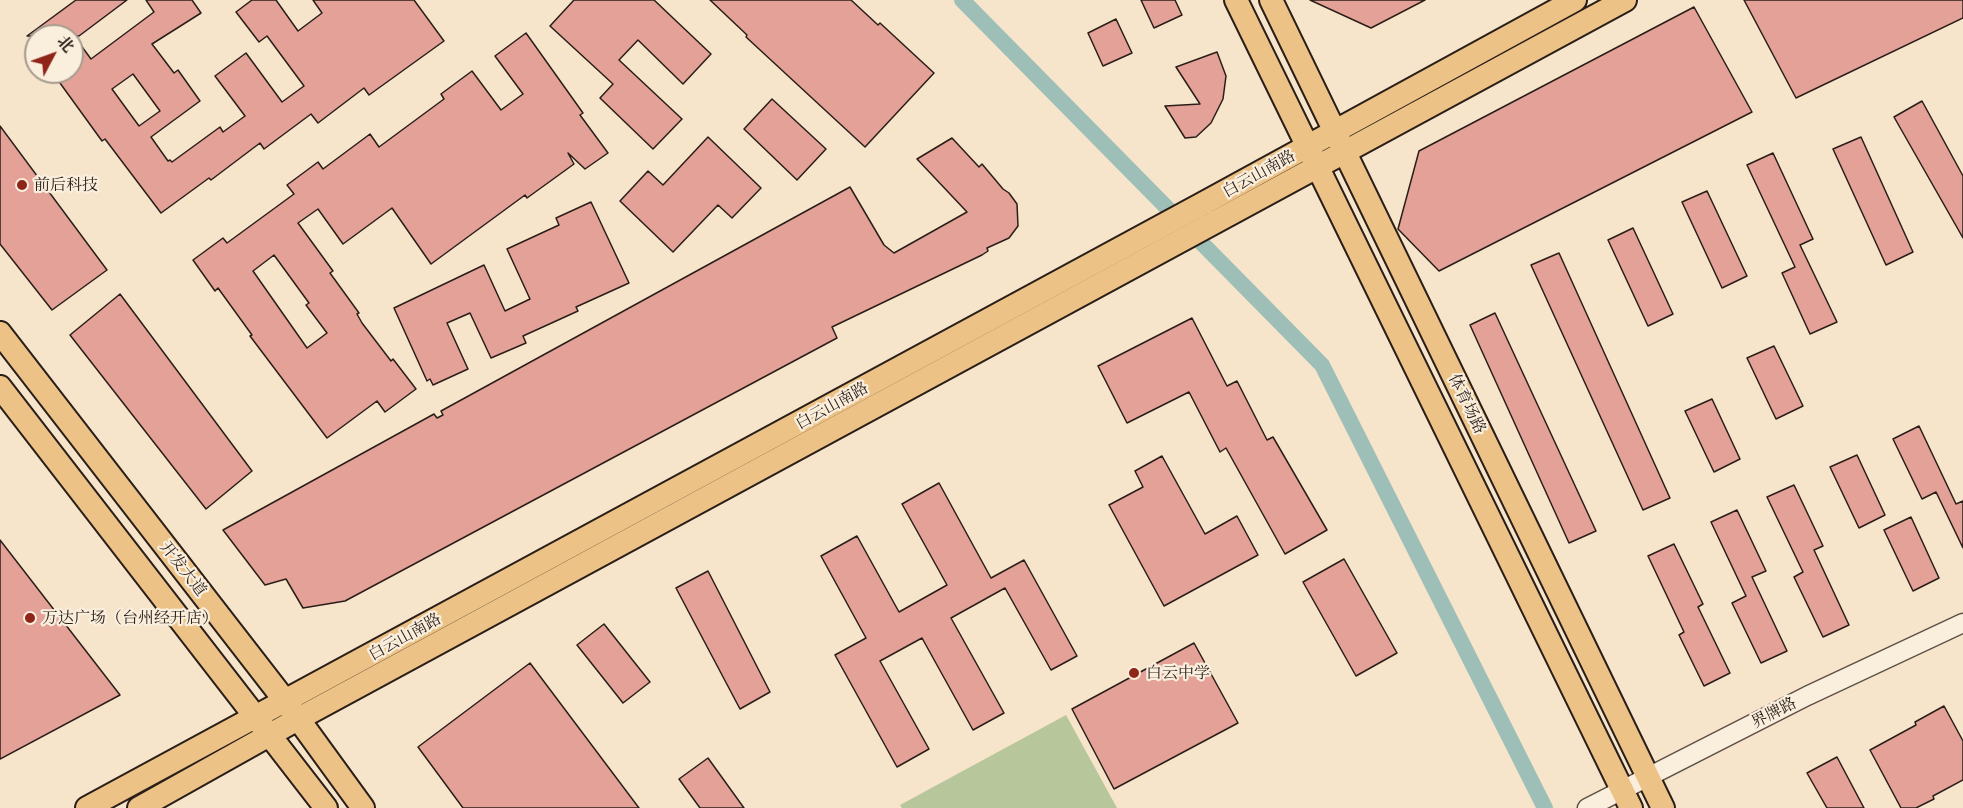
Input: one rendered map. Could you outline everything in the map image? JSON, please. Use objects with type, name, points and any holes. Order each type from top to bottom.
[{"type":"main road","name":"体育场路","points":[[1236,0],[1627,799]]},
{"type":"main road","name":"体育场路","points":[[1271,0],[1663,808]]},
{"type":"main road","name":"白云山南路","points":[[1340,142],[1575,0]]},
{"type":"main road","name":"白云山南路","points":[[138,808],[292,710],[1204,203],[1313,156],[1625,0]]},
{"type":"main road","name":"白云山南路","points":[[292,710],[1157,254],[1221,219],[1313,156]]},
{"type":"main road","name":"开发大道","points":[[0,333],[292,710],[363,808]]},
{"type":"main road","name":"开发大道","points":[[0,387],[326,808]]},
{"type":"main road","name":"白云山南路","points":[[87,808],[263,727]]},
{"type":"street","name":"界牌路","points":[[1587,808],[1627,799],[1648,777],[1807,696],[1963,623]]},
{"type":"green space","points":[[1066,715],[1117,808],[902,808],[900,805]]},
{"type":"building","points":[[76,0],[127,0],[84,32],[84,24],[43,24]]},
{"type":"building","points":[[146,0],[192,0],[201,13],[152,44],[174,73],[178,70],[200,101],[151,137],[168,161],[172,162],[220,127],[223,132],[245,116],[215,76],[246,53],[282,102],[304,86],[267,36],[259,42],[236,12],[252,0],[276,0],[298,31],[322,13],[313,0],[414,0],[444,41],[369,95],[364,88],[318,123],[311,114],[264,149],[260,143],[211,180],[209,178],[161,213],[105,139],[102,141],[61,84],[84,84],[84,50],[91,59],[154,12]],"holes":[[[133,74],[160,111],[139,126],[112,89]]]},
{"type":"building","points":[[574,0],[654,0],[711,54],[683,84],[638,40],[619,60],[682,119],[653,149],[600,98],[613,84],[550,26]]},
{"type":"building","points":[[710,0],[851,0],[878,25],[880,23],[934,73],[865,147],[746,37],[747,35]]},
{"type":"building","points":[[1141,0],[1175,0],[1182,15],[1154,28]]},
{"type":"building","points":[[1310,0],[1425,0],[1371,28]]},
{"type":"building","points":[[1744,0],[1963,0],[1963,18],[1796,98]]},
{"type":"building","points":[[1694,7],[1752,112],[1439,271],[1398,229],[1419,151]]},
{"type":"building","points":[[1116,19],[1132,53],[1103,66],[1088,33]]},
{"type":"building","points":[[526,33],[583,113],[580,115],[608,153],[585,169],[568,153],[574,164],[527,198],[525,195],[431,264],[392,208],[343,244],[318,209],[298,223],[333,271],[330,273],[359,313],[357,314],[362,323],[416,389],[385,412],[377,401],[327,438],[250,336],[252,335],[218,288],[215,291],[193,260],[223,238],[227,243],[294,194],[287,185],[318,162],[323,169],[370,134],[379,147],[444,99],[441,94],[472,71],[501,110],[523,94],[495,56]],"holes":[[[274,255],[309,303],[306,305],[327,333],[307,348],[253,271]]]},
{"type":"building","points":[[1217,52],[1226,76],[1223,99],[1211,123],[1196,137],[1185,138],[1165,106],[1200,104],[1176,67]]},
{"type":"building","points":[[772,99],[826,149],[797,180],[744,129]]},
{"type":"building","points":[[1922,101],[1963,176],[1963,238],[1894,117]]},
{"type":"building","name":"前后科技","points":[[0,126],[107,270],[52,310],[0,244]]},
{"type":"building","points":[[708,137],[761,188],[732,218],[718,205],[673,252],[620,201],[648,171],[663,185]]},
{"type":"building","points":[[1861,137],[1913,252],[1886,265],[1833,149]]},
{"type":"building","points":[[952,138],[979,167],[982,164],[1009,193],[1017,204],[1018,226],[1009,238],[987,248],[988,251],[982,255],[832,327],[837,338],[345,601],[303,608],[286,579],[265,585],[223,530],[434,414],[437,418],[443,415],[441,411],[850,187],[884,245],[894,253],[967,212],[917,159]]},
{"type":"building","points":[[1773,153],[1813,239],[1800,245],[1837,322],[1810,334],[1782,273],[1795,267],[1747,165]]},
{"type":"building","points":[[1707,191],[1747,276],[1722,288],[1682,202]]},
{"type":"building","points":[[591,202],[629,283],[576,307],[578,311],[523,336],[526,343],[491,358],[470,313],[447,323],[468,369],[433,385],[430,379],[427,381],[394,308],[484,265],[505,311],[530,299],[507,249],[559,225],[556,218]]},
{"type":"building","points":[[1633,228],[1673,314],[1648,326],[1608,240]]},
{"type":"building","points":[[1559,253],[1670,498],[1643,510],[1531,265]]},
{"type":"building","points":[[120,294],[252,471],[206,509],[70,335]]},
{"type":"building","points":[[1495,313],[1596,531],[1569,543],[1470,325]]},
{"type":"building","points":[[1192,318],[1227,386],[1237,381],[1267,440],[1273,437],[1327,530],[1285,554],[1226,448],[1220,452],[1189,392],[1127,423],[1098,366]]},
{"type":"building","points":[[1774,346],[1803,406],[1776,419],[1747,358]]},
{"type":"building","points":[[1712,399],[1740,459],[1714,472],[1685,411]]},
{"type":"building","points":[[1919,426],[1956,504],[1963,501],[1963,548],[1936,492],[1922,499],[1893,439]]},
{"type":"building","points":[[1857,455],[1885,515],[1859,528],[1830,467]]},
{"type":"building","points":[[1162,456],[1205,534],[1237,516],[1258,555],[1164,606],[1109,505],[1143,487],[1135,471]]},
{"type":"building","points":[[939,483],[991,578],[1024,560],[1077,656],[1051,670],[1005,588],[951,618],[1004,713],[973,730],[922,638],[880,661],[929,749],[897,767],[835,655],[866,638],[821,556],[857,536],[899,612],[947,585],[902,504]]},
{"type":"building","points":[[1794,485],[1823,546],[1814,550],[1849,625],[1823,637],[1794,577],[1803,572],[1767,497]]},
{"type":"building","points":[[1737,510],[1766,571],[1752,577],[1787,651],[1761,663],[1732,603],[1746,596],[1711,522]]},
{"type":"building","points":[[1911,517],[1939,578],[1913,591],[1884,530]]},
{"type":"building","name":"万达广场（台州经开店）","points":[[0,540],[120,695],[0,759]]},
{"type":"building","points":[[1674,544],[1703,604],[1698,607],[1730,673],[1704,686],[1679,635],[1684,632],[1648,556]]},
{"type":"building","points":[[1344,559],[1397,653],[1356,676],[1303,582]]},
{"type":"building","points":[[708,571],[770,692],[740,709],[676,588]]},
{"type":"building","points":[[604,624],[650,682],[623,703],[577,645]]},
{"type":"building","points":[[1194,643],[1238,723],[1114,789],[1072,709]]},
{"type":"building","points":[[530,663],[639,808],[463,808],[418,747]]},
{"type":"building","points":[[1944,706],[1963,741],[1963,780],[1916,808],[1901,808],[1870,750],[1916,725],[1915,722]]},
{"type":"building","points":[[1837,757],[1864,808],[1827,808],[1807,773]]},
{"type":"building","points":[[708,758],[744,808],[700,808],[679,779]]},
{"type":"waterway","points":[[962,0],[1322,365],[1545,808]]},
{"type":"place","name":"前后科技","points":[[22,185]]},
{"type":"place","name":"万达广场（台州经开店）","points":[[30,618]]},
{"type":"place","name":"白云中学","points":[[1134,673]]}]
